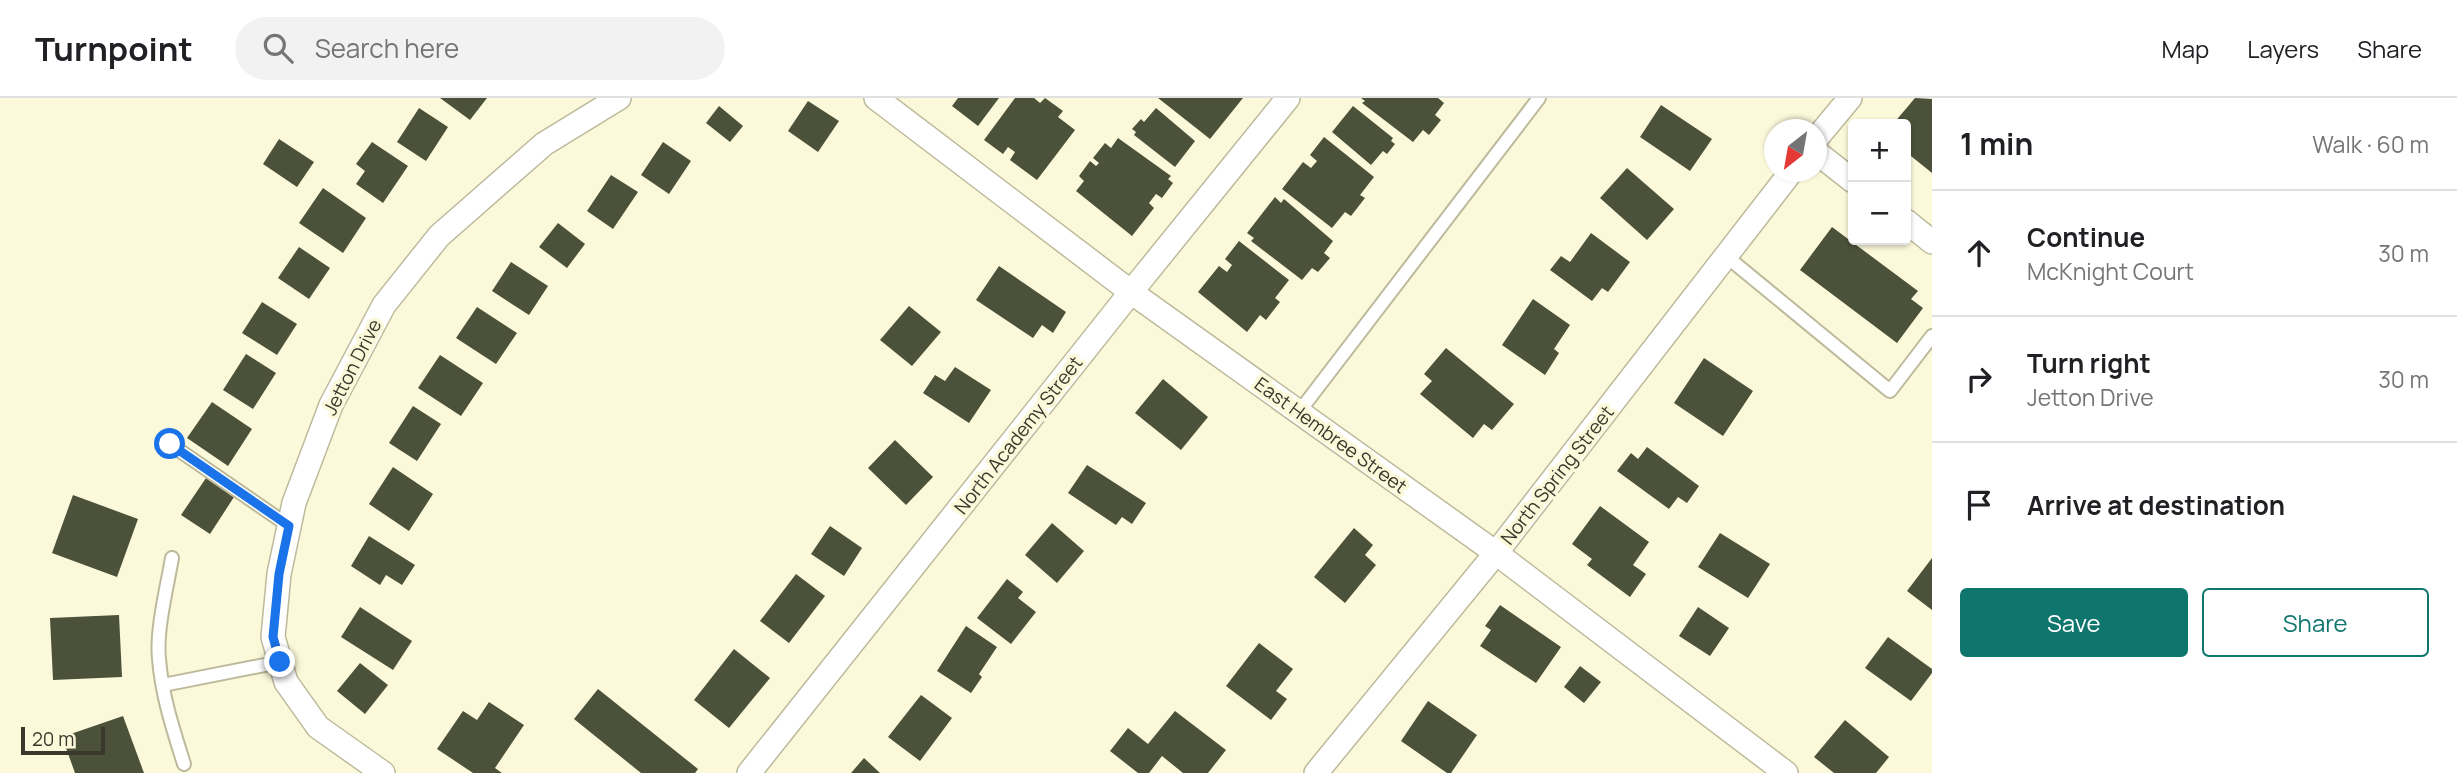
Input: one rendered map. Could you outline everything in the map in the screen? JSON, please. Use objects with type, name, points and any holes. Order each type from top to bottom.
[{"type":"street","name":"Jetton Drive","points":[[383,773],[318,727],[286,682],[273,637],[279,574],[294,503],[331,405],[384,306],[439,236],[544,144],[619,98]]},
{"type":"street","name":"East Hembree Street","points":[[876,98],[1131,292],[1496,553],[1786,773]]},
{"type":"street","name":"North Academy Street","points":[[749,773],[1288,98]]},
{"type":"street","points":[[1827,126],[1850,98]]},
{"type":"street","points":[[1827,161],[1848,177]]},
{"type":"street","name":"North Spring Street","points":[[1316,773],[1496,553],[1783,182]]},
{"type":"street","points":[[1911,225],[1932,242]]},
{"type":"lane","points":[[1299,412],[1539,98]]},
{"type":"lane","points":[[1726,257],[1890,390],[1932,336]]},
{"type":"lane","points":[[170,444],[289,526]]},
{"type":"lane","points":[[172,558],[164,599],[159,657],[166,707],[184,764]]},
{"type":"lane","points":[[163,685],[280,662]]},
{"type":"building","points":[[440,98],[487,98],[470,120]]},
{"type":"building","points":[[958,98],[999,98],[978,126],[952,106]]},
{"type":"building","points":[[1015,98],[1034,98],[1040,103],[1045,98],[1063,111],[1058,117],[1075,130],[1037,180],[1010,160],[1015,152],[1008,147],[1003,154],[984,140]]},
{"type":"building","points":[[1158,98],[1243,98],[1210,139]]},
{"type":"building","points":[[1361,98],[1438,98],[1444,103],[1435,115],[1441,120],[1429,135],[1423,130],[1413,142],[1362,103],[1365,101]]},
{"type":"building","points":[[1915,98],[1932,99],[1932,173],[1911,156],[1911,119],[1897,119]]},
{"type":"building","points":[[808,101],[839,121],[818,152],[788,131]]},
{"type":"building","points":[[1661,105],[1712,139],[1690,171],[1640,137]]},
{"type":"building","points":[[719,106],[743,126],[730,142],[706,123]]},
{"type":"building","points":[[1353,106],[1393,138],[1391,141],[1395,144],[1387,154],[1383,151],[1371,165],[1332,132]]},
{"type":"building","points":[[419,108],[448,127],[426,161],[397,142]]},
{"type":"building","points":[[1156,108],[1195,141],[1175,167],[1134,135],[1136,132],[1132,129],[1141,119],[1144,122]]},
{"type":"building","points":[[1324,137],[1374,177],[1360,195],[1365,198],[1351,216],[1345,212],[1332,228],[1282,189],[1303,162],[1311,168],[1317,161],[1310,155]]},
{"type":"building","points":[[1118,138],[1171,176],[1168,179],[1173,183],[1162,198],[1156,194],[1149,203],[1154,208],[1132,236],[1076,191],[1084,181],[1079,176],[1090,161],[1096,166],[1099,163],[1093,158],[1105,143],[1111,148]]},
{"type":"building","points":[[279,139],[314,162],[297,187],[263,164]]},
{"type":"building","points":[[372,142],[408,166],[383,203],[356,184],[365,171],[356,164]]},
{"type":"building","points":[[663,142],[691,161],[669,194],[641,175]]},
{"type":"building","points":[[1627,168],[1674,209],[1647,240],[1600,198]]},
{"type":"building","points":[[611,175],[638,192],[613,229],[587,211]]},
{"type":"building","points":[[323,188],[366,218],[343,253],[299,223]]},
{"type":"building","points":[[1275,197],[1281,203],[1284,199],[1333,241],[1324,253],[1330,258],[1318,272],[1312,268],[1302,280],[1251,241],[1254,238],[1247,233]]},
{"type":"building","points":[[558,223],[585,244],[567,268],[539,247]]},
{"type":"building","points":[[1832,227],[1848,239],[1848,245],[1856,245],[1918,291],[1911,299],[1923,308],[1897,343],[1800,270]]},
{"type":"building","points":[[1591,233],[1630,262],[1608,292],[1602,288],[1592,301],[1550,270],[1561,256],[1570,262]]},
{"type":"building","points":[[1239,241],[1289,280],[1275,298],[1280,302],[1266,320],[1260,315],[1247,332],[1198,292],[1219,266],[1227,272],[1232,265],[1225,259]]},
{"type":"building","points":[[299,247],[330,268],[309,299],[278,278]]},
{"type":"building","points":[[511,262],[548,286],[529,315],[492,291]]},
{"type":"building","points":[[999,266],[1066,312],[1053,333],[1042,325],[1033,338],[976,300]]},
{"type":"building","points":[[1533,299],[1570,325],[1554,349],[1559,353],[1545,375],[1502,345]]},
{"type":"building","points":[[262,302],[297,324],[277,355],[242,333]]},
{"type":"building","points":[[909,306],[941,332],[912,366],[880,340]]},
{"type":"building","points":[[477,307],[517,333],[496,364],[456,338]]},
{"type":"building","points":[[1446,348],[1514,404],[1492,430],[1484,424],[1473,438],[1420,394],[1432,381],[1424,374]]},
{"type":"building","points":[[246,354],[276,373],[253,409],[223,390]]},
{"type":"building","points":[[440,355],[483,383],[461,416],[418,388]]},
{"type":"building","points":[[1704,358],[1753,391],[1723,436],[1674,403]]},
{"type":"building","points":[[955,367],[991,390],[969,423],[923,393],[935,375],[945,381]]},
{"type":"building","points":[[1163,379],[1208,417],[1181,450],[1135,413]]},
{"type":"building","points":[[212,402],[252,429],[228,466],[187,438]]},
{"type":"building","points":[[413,406],[441,424],[417,461],[389,443]]},
{"type":"building","points":[[895,440],[933,477],[906,505],[868,468]]},
{"type":"building","points":[[1647,447],[1699,486],[1687,503],[1678,497],[1669,509],[1617,471],[1631,453],[1638,459]]},
{"type":"building","points":[[1087,465],[1146,503],[1132,524],[1122,517],[1116,525],[1068,493]]},
{"type":"building","points":[[393,467],[433,494],[409,531],[369,504]]},
{"type":"building","points":[[206,478],[234,497],[210,534],[181,515]]},
{"type":"building","points":[[73,495],[138,519],[117,577],[52,553]]},
{"type":"building","points":[[1600,506],[1649,542],[1633,565],[1646,574],[1630,597],[1587,565],[1592,559],[1572,544]]},
{"type":"building","points":[[1052,523],[1084,551],[1057,583],[1025,555]]},
{"type":"building","points":[[830,526],[862,548],[844,576],[811,554]]},
{"type":"building","points":[[1354,528],[1373,545],[1365,555],[1376,565],[1345,603],[1314,577]]},
{"type":"building","points":[[1720,533],[1770,564],[1748,598],[1698,567]]},
{"type":"building","points":[[369,536],[415,565],[402,585],[386,575],[380,585],[351,566]]},
{"type":"building","points":[[1932,558],[1932,610],[1907,591]]},
{"type":"building","points":[[796,574],[825,596],[789,643],[760,621]]},
{"type":"building","points":[[1007,579],[1023,592],[1018,598],[1036,612],[1011,644],[977,618]]},
{"type":"building","points":[[1500,605],[1561,647],[1536,683],[1480,646],[1491,630],[1485,626]]},
{"type":"building","points":[[360,607],[412,641],[393,670],[341,637]]},
{"type":"building","points":[[1698,607],[1729,628],[1710,656],[1679,636]]},
{"type":"building","points":[[119,615],[122,677],[53,680],[50,618]]},
{"type":"building","points":[[966,626],[997,647],[979,674],[982,677],[971,693],[937,671]]},
{"type":"building","points":[[1888,637],[1932,669],[1932,673],[1911,701],[1865,668]]},
{"type":"building","points":[[1259,643],[1293,669],[1276,691],[1287,699],[1271,720],[1226,686]]},
{"type":"building","points":[[734,649],[770,678],[729,728],[694,700]]},
{"type":"building","points":[[360,663],[388,685],[365,714],[337,691]]},
{"type":"building","points":[[1580,666],[1601,682],[1584,703],[1564,687]]},
{"type":"building","points":[[598,689],[698,769],[695,773],[641,773],[574,719]]},
{"type":"building","points":[[921,695],[952,718],[920,761],[888,737]]},
{"type":"building","points":[[1428,701],[1477,735],[1451,773],[1447,773],[1401,741]]},
{"type":"building","points":[[489,702],[524,725],[495,768],[502,773],[473,773],[437,749],[463,711],[477,720]]},
{"type":"building","points":[[1175,711],[1226,750],[1208,773],[1183,773],[1162,756],[1149,773],[1138,773],[1110,751],[1128,728],[1148,744]]},
{"type":"building","points":[[123,716],[144,773],[75,773],[62,737]]},
{"type":"building","points":[[1845,720],[1889,757],[1876,773],[1834,773],[1814,757]]},
{"type":"building","points":[[864,758],[880,773],[851,773]]},
{"type":"route","points":[[170,444],[289,526],[279,574],[273,637],[280,662]]}]
